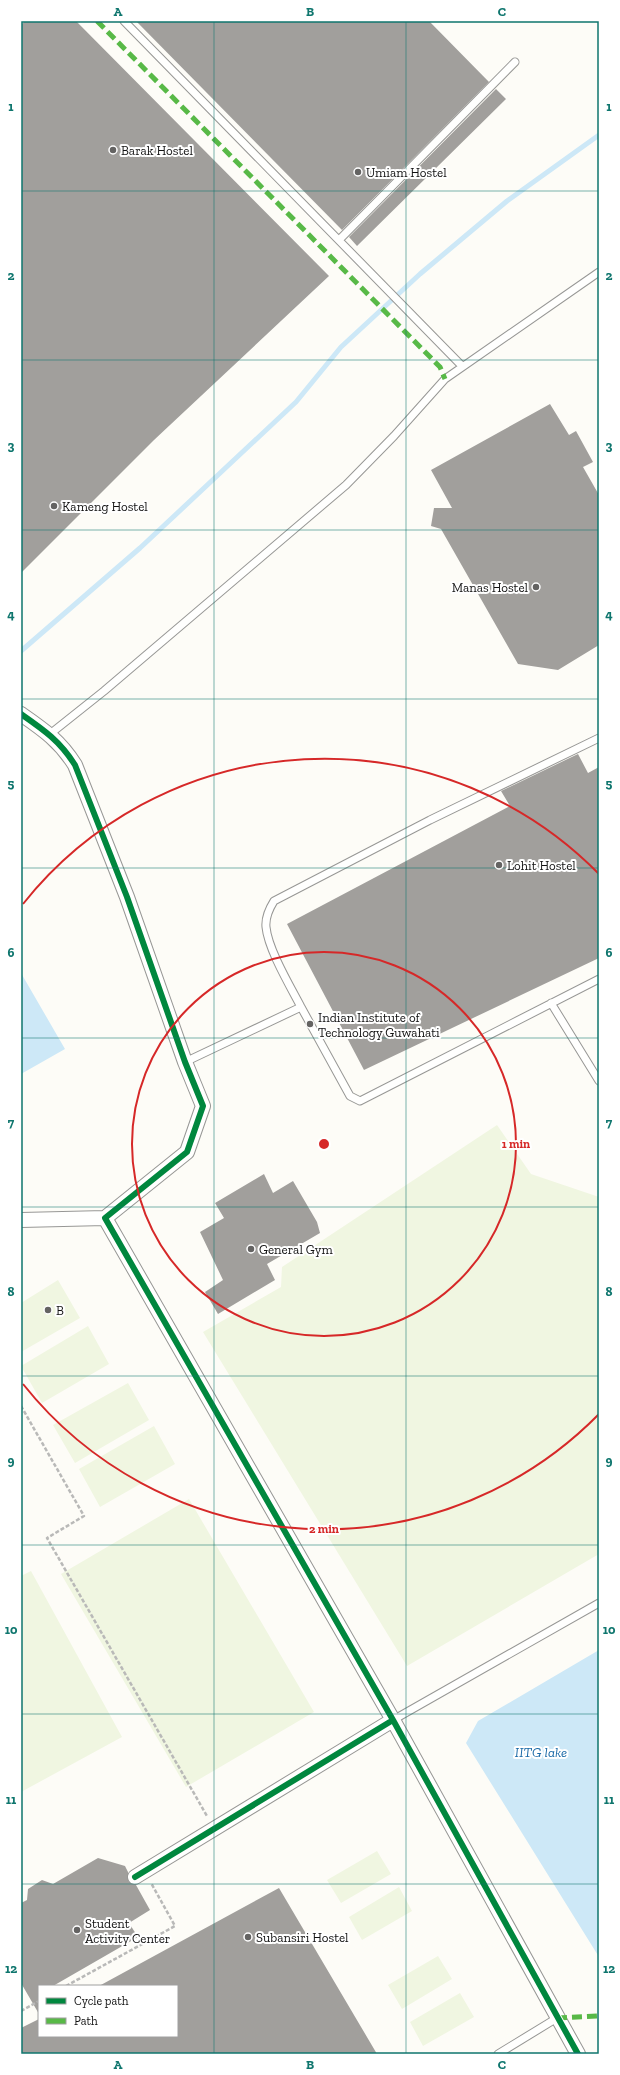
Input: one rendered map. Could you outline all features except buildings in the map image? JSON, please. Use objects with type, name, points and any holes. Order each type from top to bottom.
[{"type":"street","points":[[21,714],[50,734],[64,748],[75,765],[127,897],[185,1062],[203,1106],[187,1152],[105,1218],[21,1220]]},
{"type":"street","points":[[105,1218],[393,1720],[578,2054]]},
{"type":"street","points":[[140,1874],[393,1720]]},
{"type":"lane","points":[[124,21],[462,366]]},
{"type":"lane","points":[[339,240],[515,62]]},
{"type":"lane","points":[[50,734],[110,686],[346,486],[394,436],[445,379],[599,272]]},
{"type":"lane","points":[[599,738],[424,823],[274,901],[267,913],[266,926],[268,940],[301,1007],[350,1096],[360,1101],[599,979]]},
{"type":"lane","points":[[551,1003],[599,1081]]},
{"type":"lane","points":[[185,1062],[301,1007]]},
{"type":"lane","points":[[393,1720],[599,1603]]},
{"type":"lane","points":[[498,2054],[557,2018]]},
{"type":"path","points":[[21,1406],[84,1516],[47,1538],[214,1829]]},
{"type":"path","points":[[68,1985],[175,1926],[140,1874]]},
{"type":"path","points":[[21,2011],[38,2002]]},
{"type":"green space","points":[[497,1125],[531,1174],[599,1197],[599,1554],[407,1666],[203,1332],[281,1287],[282,1267]]},
{"type":"green space","name":"B","points":[[58,1280],[80,1318],[21,1352],[21,1303]]},
{"type":"green space","points":[[88,1326],[109,1364],[42,1403],[21,1366]]},
{"type":"green space","points":[[128,1383],[149,1420],[75,1463],[53,1425]]},
{"type":"green space","points":[[154,1426],[175,1464],[100,1507],[79,1469]]},
{"type":"green space","points":[[189,1499],[314,1712],[186,1787],[61,1574]]},
{"type":"green space","points":[[31,1571],[122,1737],[21,1792],[21,1576]]},
{"type":"green space","points":[[377,1851],[391,1874],[341,1903],[327,1880]]},
{"type":"green space","points":[[399,1887],[412,1911],[362,1940],[349,1917]]},
{"type":"green space","points":[[438,1956],[452,1979],[402,2009],[388,1985]]},
{"type":"green space","points":[[460,1993],[474,2017],[423,2046],[410,2022]]},
{"type":"water","points":[[21,973],[65,1049],[21,1074]]},
{"type":"water","name":"IITG lake","points":[[599,1650],[599,1957],[466,1743],[478,1721]]},
{"type":"waterway","points":[[21,651],[140,548],[296,402],[341,347],[420,274],[507,201],[599,135]]},
{"type":"marked path","points":[[97,21],[440,367],[445,379]]},
{"type":"marked path","points":[[557,2018],[599,2016]]},
{"type":"cycle path","points":[[21,714],[51,736],[75,765],[127,897],[185,1062],[203,1106],[187,1152],[105,1218],[393,1720],[578,2054]]},
{"type":"cycle path","points":[[135,1877],[393,1720]]},
{"type":"place","name":"Barak Hostel","points":[[113,150]]},
{"type":"place","name":"Umiam Hostel","points":[[358,172]]},
{"type":"place","name":"Kameng Hostel","points":[[54,506]]},
{"type":"place","name":"Manas Hostel","points":[[536,587]]},
{"type":"place","name":"Lohit Hostel","points":[[499,865]]},
{"type":"place","name":"Indian Institute of Technology Guwahati","points":[[310,1024]]},
{"type":"place","name":"General Gym","points":[[251,1249]]},
{"type":"place","name":"B","points":[[48,1310]]},
{"type":"place","name":"Student Activity Center","points":[[77,1930]]},
{"type":"place","name":"Subansiri Hostel","points":[[248,1937]]}]
